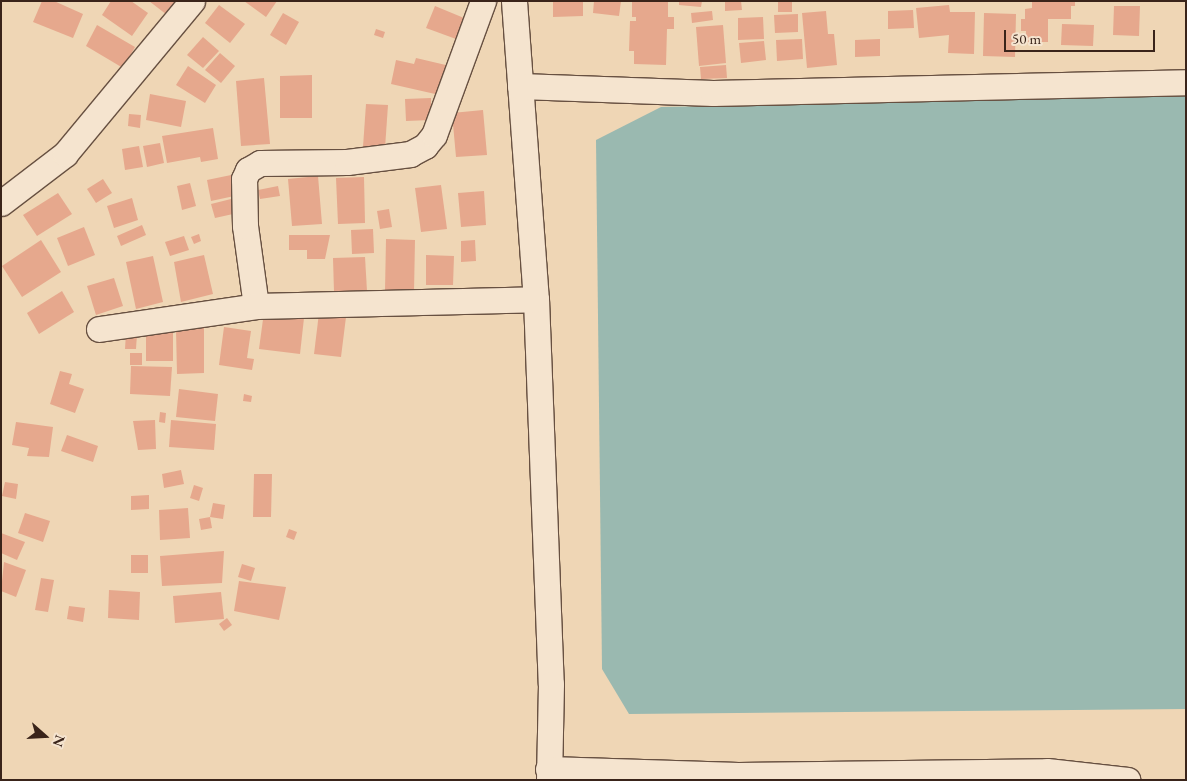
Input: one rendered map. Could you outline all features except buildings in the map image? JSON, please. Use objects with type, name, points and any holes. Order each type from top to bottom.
[{"type":"street","points":[[1,204],[65,154],[192,1]]},
{"type":"street","points":[[256,306],[246,226],[244,179],[248,170],[260,163],[347,162],[410,154],[425,146],[444,107],[482,1]]},
{"type":"street","points":[[514,1],[536,299],[551,684],[549,774],[907,777],[1047,771],[1066,777],[1128,780]]},
{"type":"street","points":[[520,86],[654,92],[823,92],[1186,82]]},
{"type":"street","points":[[99,329],[256,306],[536,299]]},
{"type":"water","points":[[1186,96],[1186,709],[629,714],[602,669],[596,140],[661,107]]}]
